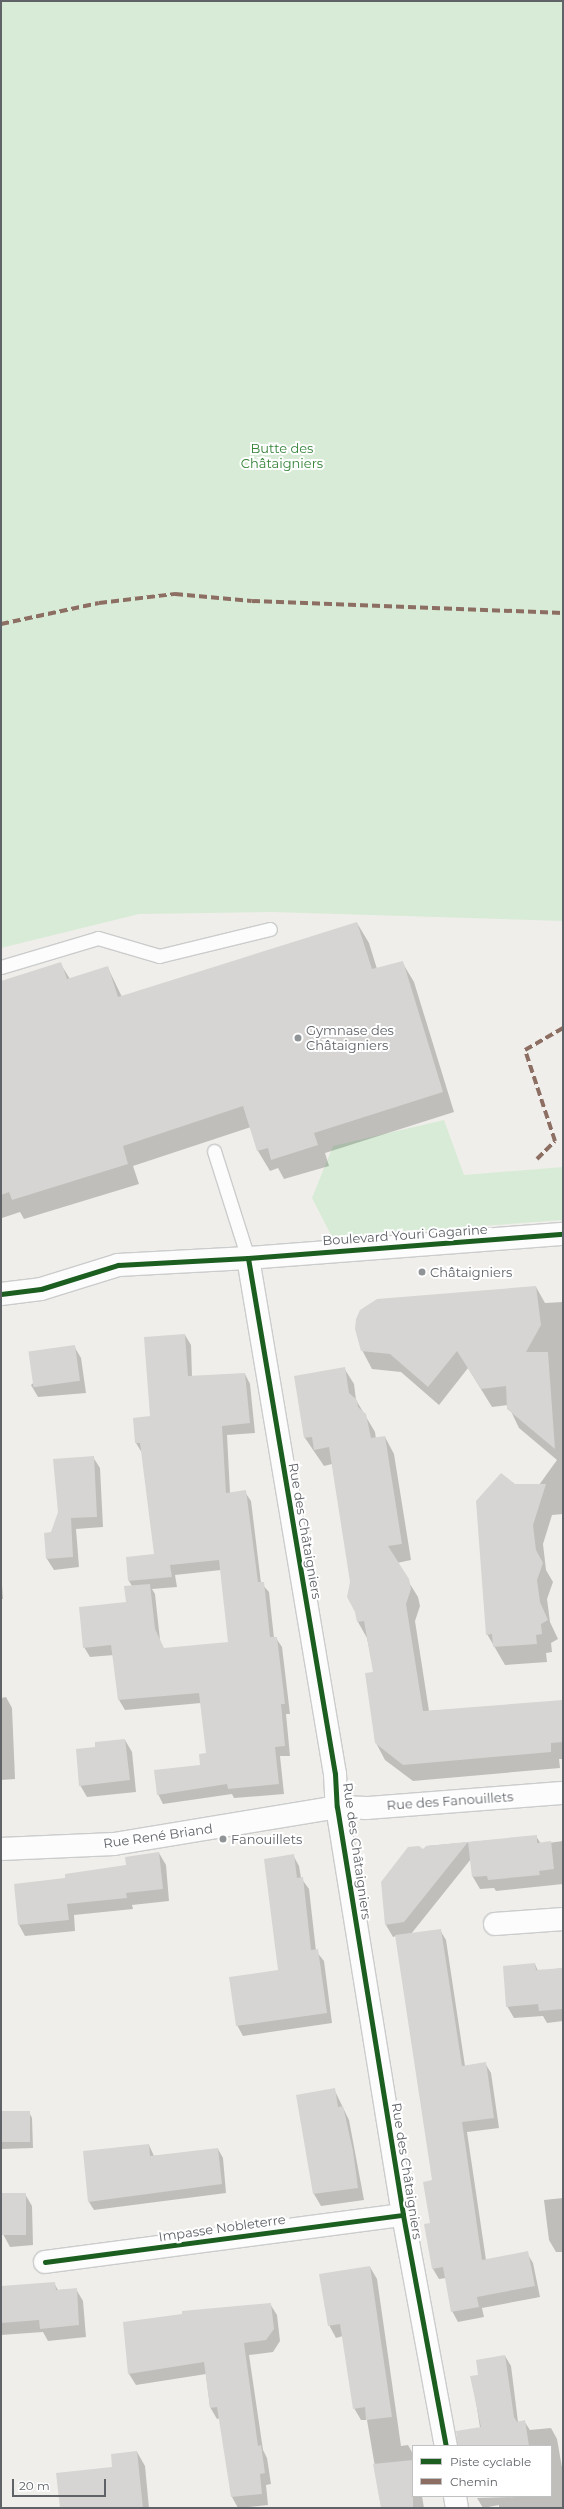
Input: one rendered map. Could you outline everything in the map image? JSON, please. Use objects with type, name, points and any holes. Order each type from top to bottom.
[{"type":"street","name":"Boulevard Youri Gagarine","points":[[1,1294],[41,1289],[118,1265],[248,1258],[563,1234]]},
{"type":"street","name":"Rue des Châtaigniers","points":[[248,1258],[335,1774],[337,1807],[403,2215],[446,2445]]},
{"type":"street","name":"Rue des Fanouillets","points":[[337,1807],[367,1808],[563,1797]]},
{"type":"street","name":"Rue René Briand","points":[[1,1849],[114,1844],[337,1807]]},
{"type":"street","points":[[495,1924],[563,1918]]},
{"type":"street","name":"Impasse Nobleterre","points":[[45,2262],[403,2215]]},
{"type":"street","points":[[455,2497],[457,2508]]},
{"type":"lane","points":[[1,967],[98,938],[159,956],[270,929]]},
{"type":"lane","points":[[214,1151],[248,1258]]},
{"type":"green space","name":"Butte des Châtaigniers","points":[[1,1],[563,1],[563,921],[272,912],[139,914],[1,948]]},
{"type":"green space","points":[[444,1120],[464,1175],[563,1167],[563,1220],[332,1237],[312,1198],[333,1146]]},
{"type":"building","name":"Gymnase des Châtaigniers","points":[[357,922],[372,969],[403,961],[443,1092],[314,1133],[318,1145],[271,1160],[268,1148],[257,1151],[243,1106],[123,1146],[128,1164],[12,1200],[9,1192],[1,1195],[1,981],[61,962],[67,979],[108,966],[118,997]]},
{"type":"building","points":[[536,1286],[541,1325],[526,1352],[548,1352],[555,1449],[507,1409],[506,1386],[481,1389],[457,1351],[428,1387],[390,1354],[361,1351],[355,1329],[356,1319],[360,1310],[377,1299]]},
{"type":"building","points":[[185,1334],[188,1376],[245,1373],[250,1423],[222,1426],[226,1493],[246,1490],[258,1582],[264,1582],[270,1637],[277,1637],[285,1704],[281,1704],[285,1746],[275,1747],[279,1784],[228,1789],[227,1784],[157,1795],[154,1770],[200,1765],[199,1754],[206,1753],[199,1693],[118,1700],[111,1645],[83,1648],[79,1607],[126,1602],[124,1586],[150,1584],[155,1629],[164,1648],[228,1642],[219,1560],[170,1565],[172,1577],[128,1581],[126,1557],[154,1554],[140,1443],[135,1443],[133,1418],[150,1416],[144,1337]]},
{"type":"building","points":[[75,1345],[80,1381],[33,1387],[28,1352]]},
{"type":"building","points":[[345,1367],[349,1393],[357,1400],[358,1407],[366,1414],[371,1438],[385,1436],[402,1544],[388,1546],[409,1579],[411,1589],[406,1604],[423,1711],[563,1700],[563,1742],[551,1743],[551,1752],[403,1765],[375,1743],[365,1673],[373,1672],[364,1621],[357,1622],[355,1612],[347,1597],[350,1582],[329,1447],[314,1450],[312,1437],[304,1438],[294,1376]]},
{"type":"building","points":[[94,1456],[97,1517],[71,1518],[73,1557],[46,1559],[44,1533],[51,1532],[58,1512],[53,1459]]},
{"type":"building","points":[[501,1473],[515,1484],[546,1484],[533,1525],[536,1550],[543,1563],[537,1580],[540,1602],[548,1620],[541,1624],[542,1634],[536,1635],[537,1644],[493,1647],[492,1634],[486,1635],[476,1501]]},
{"type":"building","points":[[125,1739],[130,1780],[79,1786],[76,1749],[95,1747],[95,1742]]},
{"type":"building","points":[[537,1835],[537,1843],[551,1841],[554,1869],[539,1871],[540,1875],[488,1880],[487,1876],[472,1877],[468,1842],[404,1922],[385,1925],[381,1882],[408,1847],[419,1846],[423,1849],[426,1846]]},
{"type":"building","points":[[159,1852],[163,1889],[126,1893],[127,1898],[67,1904],[69,1920],[18,1925],[14,1884],[65,1878],[65,1874],[126,1865],[125,1857]]},
{"type":"building","points":[[294,1854],[297,1878],[303,1877],[311,1950],[318,1949],[327,2013],[236,2026],[229,1977],[278,1970],[264,1859]]},
{"type":"building","points":[[441,1929],[462,2066],[486,2062],[494,2118],[462,2122],[482,2260],[528,2251],[535,2286],[477,2297],[479,2307],[451,2312],[443,2267],[432,2269],[424,2224],[430,2223],[423,2182],[432,2180],[395,1935]]},
{"type":"building","points":[[535,1963],[536,1970],[563,1968],[563,2009],[539,2011],[538,2004],[506,2007],[503,1966]]},
{"type":"building","points":[[335,2088],[338,2107],[343,2106],[353,2151],[358,2188],[313,2194],[296,2095]]},
{"type":"building","points":[[1,2111],[30,2111],[30,2142],[1,2142]]},
{"type":"building","points":[[149,2144],[150,2156],[218,2148],[222,2184],[88,2202],[83,2151]]},
{"type":"building","points":[[1,2193],[26,2193],[26,2235],[1,2235]]},
{"type":"building","points":[[370,2266],[392,2417],[366,2420],[365,2407],[353,2409],[340,2324],[328,2326],[319,2274]]},
{"type":"building","points":[[55,2282],[56,2290],[77,2288],[79,2325],[40,2329],[39,2320],[1,2323],[1,2286]]},
{"type":"building","points":[[271,2303],[274,2329],[266,2340],[244,2343],[258,2446],[261,2445],[265,2473],[260,2474],[262,2494],[231,2497],[217,2407],[210,2408],[204,2362],[128,2374],[123,2322],[182,2314],[182,2311]]},
{"type":"building","points":[[505,2355],[514,2417],[517,2422],[525,2420],[529,2445],[458,2445],[456,2431],[481,2427],[470,2376],[478,2375],[476,2360]]},
{"type":"building","points":[[137,2451],[143,2508],[60,2508],[56,2473],[112,2467],[111,2454]]},
{"type":"building","points":[[412,2460],[413,2508],[381,2508],[373,2464]]},
{"type":"marked path","points":[[1,624],[99,603],[175,594],[252,601],[563,613]]},
{"type":"marked path","points":[[537,1159],[555,1141],[525,1050],[563,1028]]},
{"type":"cycle path","points":[[1,1294],[41,1289],[118,1265],[248,1258],[563,1234]]},
{"type":"cycle path","points":[[248,1258],[335,1774],[337,1807],[403,2215],[446,2445]]},
{"type":"cycle path","points":[[45,2262],[403,2215]]},
{"type":"place","name":"Gymnase des Châtaigniers","points":[[298,1038]]},
{"type":"place","name":"Châtaigniers","points":[[422,1272]]},
{"type":"place","name":"Fanouillets","points":[[223,1839]]}]
